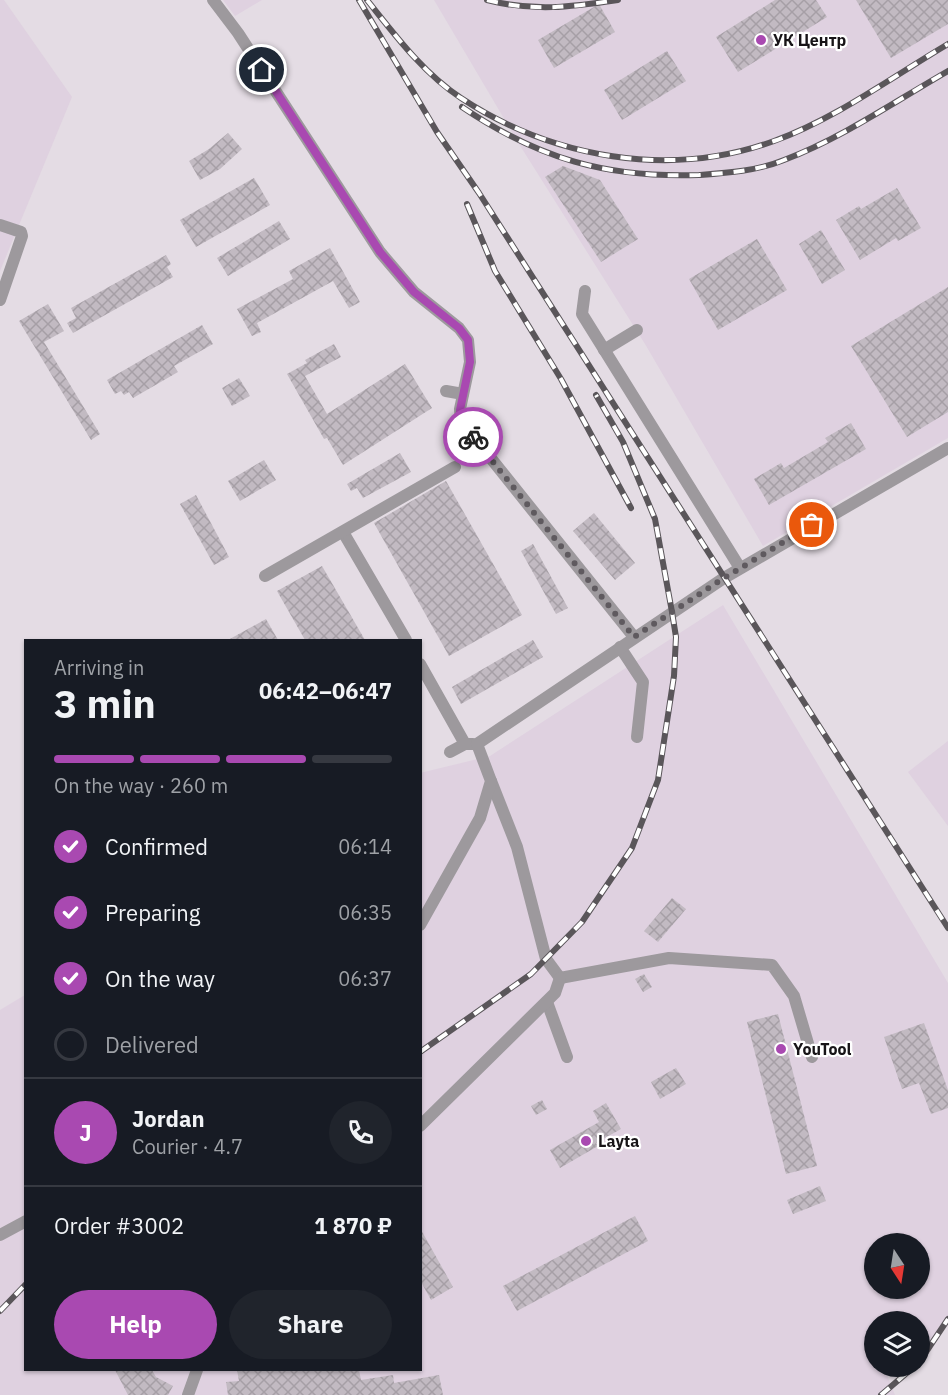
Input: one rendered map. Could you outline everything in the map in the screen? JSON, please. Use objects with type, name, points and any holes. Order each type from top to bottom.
[{"type":"street","points":[[213,0],[238,33],[380,252],[414,292],[459,328],[468,340],[470,362],[460,410],[461,421],[634,637]]},
{"type":"street","points":[[0,225],[21,232],[22,236],[0,300]]},
{"type":"street","points":[[585,291],[582,314],[740,568]]},
{"type":"street","points":[[604,350],[637,330]]},
{"type":"street","points":[[446,391],[463,394]]},
{"type":"street","points":[[450,752],[471,744],[620,647],[661,614],[948,448]]},
{"type":"street","points":[[265,576],[455,467]]},
{"type":"street","points":[[343,532],[405,639]]},
{"type":"street","points":[[620,647],[643,682],[637,737]]},
{"type":"street","points":[[422,667],[471,744],[491,781],[517,847],[546,959],[560,978]]},
{"type":"street","points":[[422,921],[480,818],[491,781]]},
{"type":"street","points":[[560,978],[669,958],[772,965],[794,996],[812,1057]]},
{"type":"street","points":[[422,1124],[547,1002],[555,993],[560,978]]},
{"type":"street","points":[[547,1002],[567,1057]]},
{"type":"street","points":[[0,1235],[24,1222]]},
{"type":"street","points":[[188,1395],[197,1371]]},
{"type":"shaded area","points":[[0,0],[4,0],[72,97],[0,271]]},
{"type":"shaded area","points":[[223,0],[262,0],[235,16]]},
{"type":"shaded area","points":[[434,0],[948,0],[948,438],[763,546],[645,344],[519,144]]},
{"type":"shaded area","points":[[723,605],[948,983],[948,1325],[930,1340],[930,1311],[864,1311],[864,1377],[888,1377],[895,1395],[0,1395],[0,1010],[24,996],[24,1371],[422,1371],[422,773],[490,756]]},
{"type":"shaded area","points":[[948,741],[948,826],[908,772]]},
{"type":"building","points":[[775,0],[816,0],[827,17],[738,72],[716,37]]},
{"type":"building","points":[[856,0],[948,0],[948,24],[891,58]]},
{"type":"building","points":[[599,4],[615,32],[554,68],[538,40]]},
{"type":"building","points":[[667,51],[686,81],[622,120],[604,90]]},
{"type":"building","points":[[228,133],[242,149],[220,169],[200,180],[189,161],[209,149]]},
{"type":"building","points":[[563,166],[600,180],[638,239],[601,262],[545,177]]},
{"type":"building","points":[[254,178],[270,205],[196,247],[180,220]]},
{"type":"building","points":[[897,188],[921,228],[898,241],[896,238],[860,260],[836,220],[859,206],[861,209]]},
{"type":"building","points":[[279,221],[290,239],[228,276],[217,258]]},
{"type":"building","points":[[821,230],[845,270],[822,284],[799,244]]},
{"type":"building","points":[[757,239],[787,290],[718,330],[689,279]]},
{"type":"building","points":[[330,248],[360,302],[349,308],[333,281],[257,323],[261,332],[252,336],[237,309],[293,279],[289,271]]},
{"type":"building","points":[[166,255],[171,264],[167,267],[173,277],[73,333],[67,323],[76,318],[71,308]]},
{"type":"building","points":[[948,287],[948,412],[907,437],[851,346]]},
{"type":"building","points":[[48,304],[64,331],[44,342],[100,434],[91,440],[19,321]]},
{"type":"building","points":[[202,325],[213,344],[174,366],[178,372],[133,398],[129,392],[124,395],[121,391],[115,394],[107,380]]},
{"type":"building","points":[[334,344],[341,357],[305,376],[327,414],[405,364],[432,408],[343,465],[327,438],[324,439],[287,374],[307,363],[305,360]]},
{"type":"building","points":[[239,378],[250,396],[232,406],[222,388]]},
{"type":"building","points":[[851,423],[866,449],[769,505],[754,479],[781,463],[784,468],[828,442],[825,438]]},
{"type":"building","points":[[400,453],[411,472],[363,498],[357,488],[351,491],[347,484]]},
{"type":"building","points":[[264,460],[276,480],[240,501],[228,481]]},
{"type":"building","points":[[446,481],[522,615],[449,656],[374,523]]},
{"type":"building","points":[[196,495],[229,557],[214,565],[180,504]]},
{"type":"building","points":[[594,513],[635,563],[615,580],[573,531]]},
{"type":"building","points":[[533,544],[568,608],[556,614],[521,551]]},
{"type":"building","points":[[322,566],[364,639],[304,639],[277,591]]},
{"type":"building","points":[[266,619],[277,639],[230,639]]},
{"type":"building","points":[[533,640],[543,657],[461,704],[452,687]]},
{"type":"building","points":[[672,898],[686,909],[658,942],[644,931]]},
{"type":"building","points":[[644,974],[652,987],[643,992],[635,979]]},
{"type":"building","points":[[778,1014],[817,1166],[786,1174],[747,1022]]},
{"type":"building","points":[[924,1023],[948,1090],[948,1108],[931,1114],[919,1083],[902,1089],[884,1037]]},
{"type":"building","points":[[676,1068],[686,1084],[660,1099],[651,1082]]},
{"type":"building","points":[[542,1100],[547,1109],[536,1115],[531,1106]]},
{"type":"building","points":[[606,1103],[621,1129],[596,1143],[598,1146],[560,1168],[550,1150],[599,1122],[593,1111]]},
{"type":"building","points":[[820,1186],[826,1201],[793,1214],[787,1200]]},
{"type":"building","points":[[635,1216],[648,1241],[517,1311],[503,1286]]},
{"type":"building","points":[[422,1232],[453,1287],[431,1300],[422,1284]]},
{"type":"building","points":[[116,1371],[153,1371],[156,1377],[173,1386],[168,1395],[128,1395]]},
{"type":"building","points":[[237,1371],[359,1371],[361,1380],[393,1375],[394,1383],[439,1375],[443,1395],[228,1395],[226,1382],[239,1381]]},
{"type":"railway","points":[[359,0],[437,132],[479,193],[948,928]]},
{"type":"railway","points":[[367,0],[410,53],[434,77],[461,98],[496,119],[573,148],[613,156],[653,160],[694,159],[734,153],[797,132],[863,97],[948,44]]},
{"type":"railway","points":[[487,0],[537,7],[584,5],[618,0]]},
{"type":"railway","points":[[462,107],[518,140],[574,162],[634,173],[699,175],[742,171],[784,160],[847,130],[948,71]]},
{"type":"railway","points":[[467,204],[495,271],[561,379],[631,508]]},
{"type":"railway","points":[[422,1051],[531,974],[582,922],[632,848],[658,780],[674,676],[676,637],[672,612],[655,519],[623,442],[596,395]]},
{"type":"railway","points":[[0,1311],[24,1286]]},
{"type":"railway","points":[[930,1346],[948,1319]]},
{"type":"railway","points":[[881,1395],[902,1377]]},
{"type":"way so far","points":[[473,437],[634,637],[773,547],[812,525]]},
{"type":"place","name":"УК Центр","points":[[761,40]]},
{"type":"place","name":"YouTool","points":[[781,1049]]},
{"type":"place","name":"Layta","points":[[586,1141]]},
{"type":"route","points":[[262,70],[380,252],[414,292],[459,328],[468,340],[471,352],[470,362],[460,410],[461,421],[473,437]]}]
